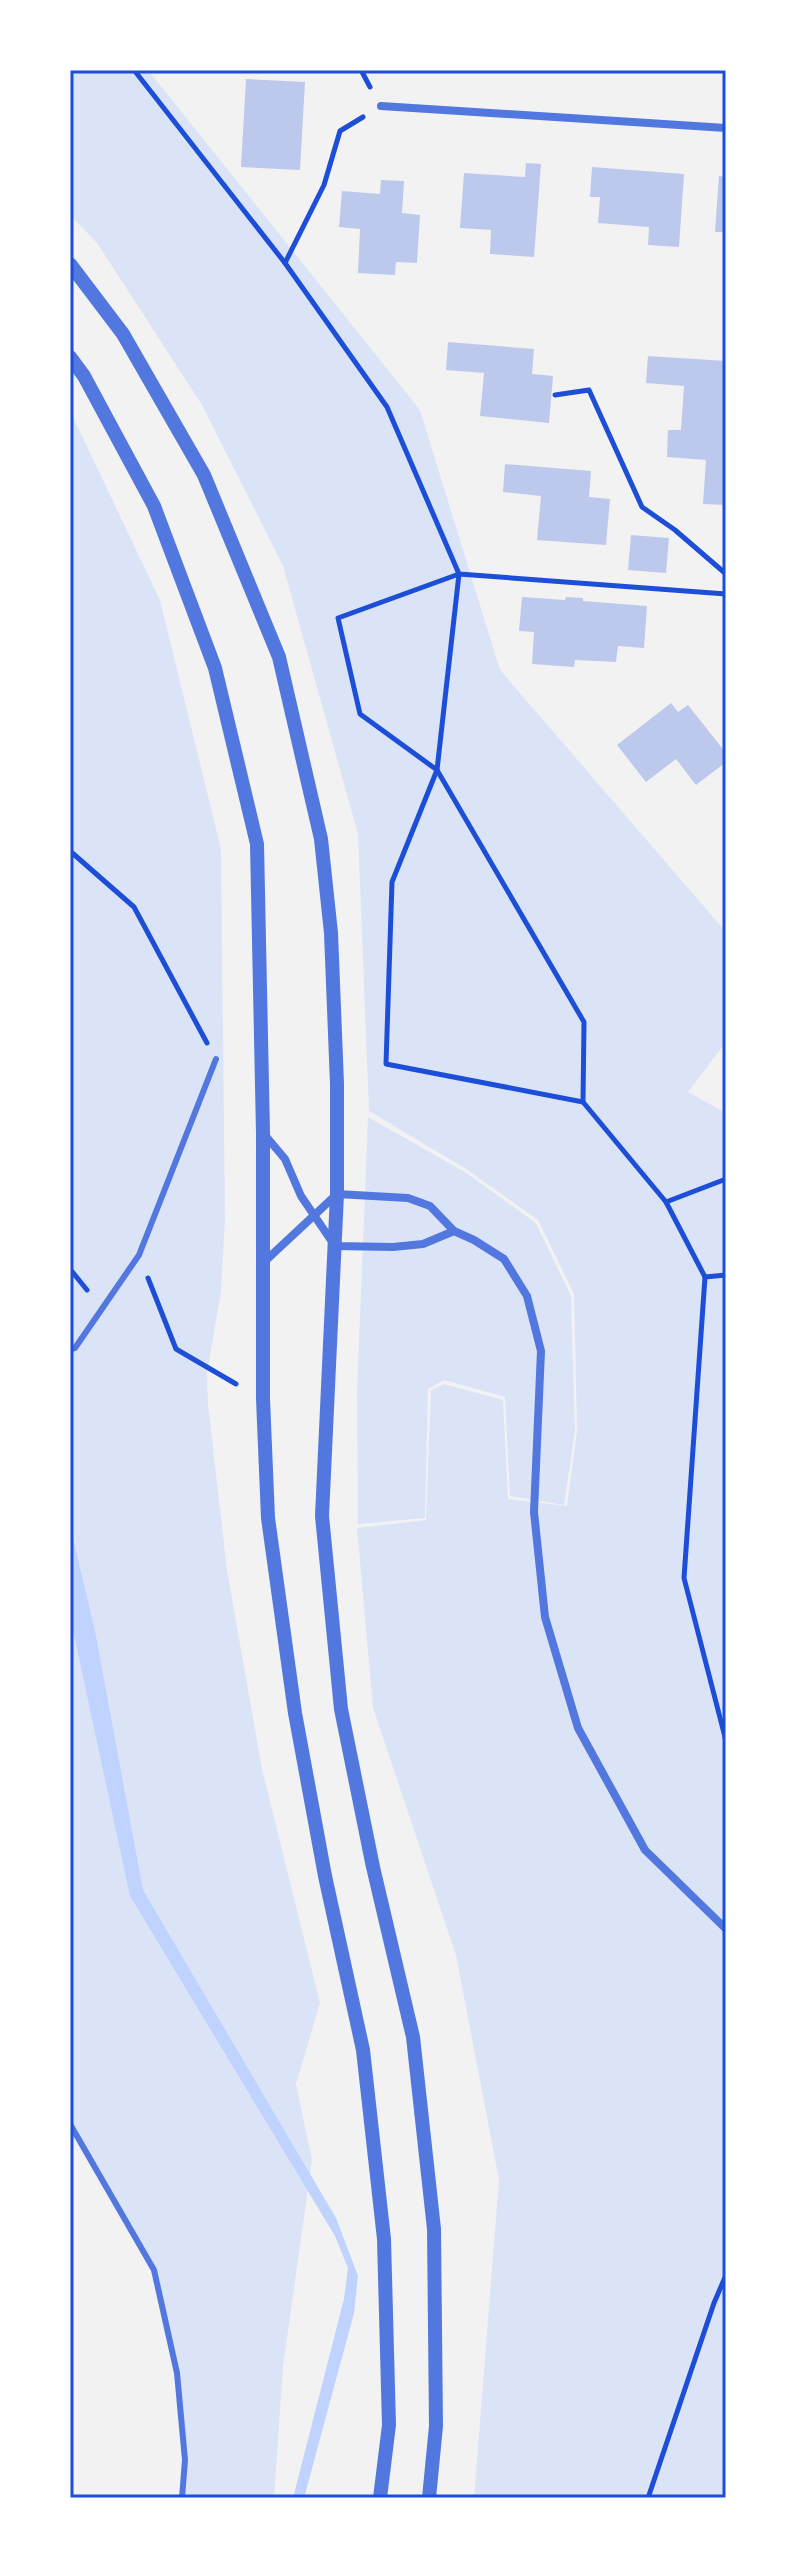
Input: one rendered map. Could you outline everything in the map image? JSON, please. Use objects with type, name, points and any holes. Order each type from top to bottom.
[{"type":"street","points":[[381,106],[726,128]]},
{"type":"street","points":[[70,264],[123,334],[204,475],[279,657],[321,839],[331,933],[337,1084],[337,1194],[322,1516],[341,1709],[373,1867],[413,2037],[423,2126],[434,2229],[436,2426],[429,2498]]},
{"type":"street","points":[[70,357],[84,376],[154,506],[215,668],[257,844],[263,1133],[263,1399],[268,1518],[295,1713],[325,1876],[363,2050],[384,2239],[389,2425],[380,2498]]},
{"type":"street","points":[[263,1133],[285,1159],[301,1196],[335,1246]]},
{"type":"street","points":[[262,1265],[337,1194],[408,1198],[430,1206],[454,1231],[504,1259],[527,1296],[541,1351],[534,1512],[545,1617],[578,1728],[645,1850],[726,1929]]},
{"type":"street","points":[[335,1246],[423,1244],[454,1231]]},
{"type":"lane","points":[[70,1349],[75,1348],[139,1255],[216,1059]]},
{"type":"lane","points":[[70,2124],[154,2270],[177,2373],[185,2460],[182,2498]]},
{"type":"path","points":[[134,70],[285,263],[387,407],[459,574],[437,770],[392,882],[386,1064],[583,1102],[666,1202],[705,1277],[684,1578],[726,1741]]},
{"type":"path","points":[[285,263],[324,185],[340,131]]},
{"type":"path","points":[[555,395],[589,390],[642,507],[675,530],[726,574]]},
{"type":"path","points":[[583,1102],[584,1022],[437,770],[360,714],[338,618],[459,574],[726,594]]},
{"type":"path","points":[[70,851],[134,907],[216,1059]]},
{"type":"path","points":[[666,1202],[726,1179]]},
{"type":"path","points":[[139,1255],[176,1349],[263,1399]]},
{"type":"path","points":[[705,1277],[726,1275]]},
{"type":"path","points":[[648,2498],[726,2275]]},
{"type":"shaded area","points":[[70,70],[148,70],[420,410],[500,670],[726,932],[726,1042],[688,1092],[726,1113],[726,2498],[474,2498],[499,2180],[456,1955],[373,1708],[357,1528],[426,1520],[431,1390],[444,1384],[503,1400],[508,1499],[567,1506],[577,1431],[574,1294],[538,1220],[466,1169],[369,1111],[358,834],[283,566],[202,405],[97,243],[70,215]]},
{"type":"shaded area","points":[[70,411],[160,600],[221,849],[225,1220],[221,1292],[207,1373],[208,1404],[227,1570],[262,1769],[320,2003],[296,2084],[312,2160],[283,2367],[274,2498],[182,2498],[185,2460],[177,2373],[154,2270],[70,2124]]},
{"type":"shaded area","points":[[368,1117],[465,1172],[536,1223],[571,1296],[575,1431],[564,1505],[510,1496],[505,1397],[444,1380],[428,1389],[425,1518],[358,1524],[357,1392]]},
{"type":"water","points":[[70,1526],[95,1631],[143,1890],[336,2218],[358,2276],[354,2313],[304,2498],[293,2498],[344,2299],[348,2268],[335,2236],[130,1896],[70,1616]]},
{"type":"building","points":[[246,79],[305,82],[300,170],[241,167]]},
{"type":"building","points":[[526,163],[541,164],[534,257],[490,254],[491,230],[460,228],[464,173],[525,177]]},
{"type":"building","points":[[592,167],[684,174],[679,247],[648,245],[649,227],[598,223],[600,197],[590,197]]},
{"type":"building","points":[[719,176],[726,177],[726,232],[715,232]]},
{"type":"building","points":[[381,180],[404,181],[402,213],[420,215],[417,263],[396,262],[395,275],[358,273],[360,229],[339,227],[342,191],[380,194]]},
{"type":"building","points":[[448,342],[534,349],[532,374],[553,376],[549,423],[480,416],[484,373],[446,370]]},
{"type":"building","points":[[648,356],[726,361],[726,505],[703,504],[706,460],[667,457],[668,430],[681,430],[684,386],[646,383]]},
{"type":"building","points":[[505,464],[591,471],[589,497],[610,499],[606,545],[537,540],[541,496],[503,492]]},
{"type":"building","points":[[631,535],[669,538],[666,573],[628,570]]},
{"type":"building","points":[[522,597],[583,598],[583,601],[647,606],[644,648],[618,646],[616,662],[575,660],[574,667],[532,664],[534,632],[519,631]]},
{"type":"building","points":[[671,703],[678,712],[688,705],[726,753],[726,762],[696,785],[676,759],[646,782],[617,745]]}]
